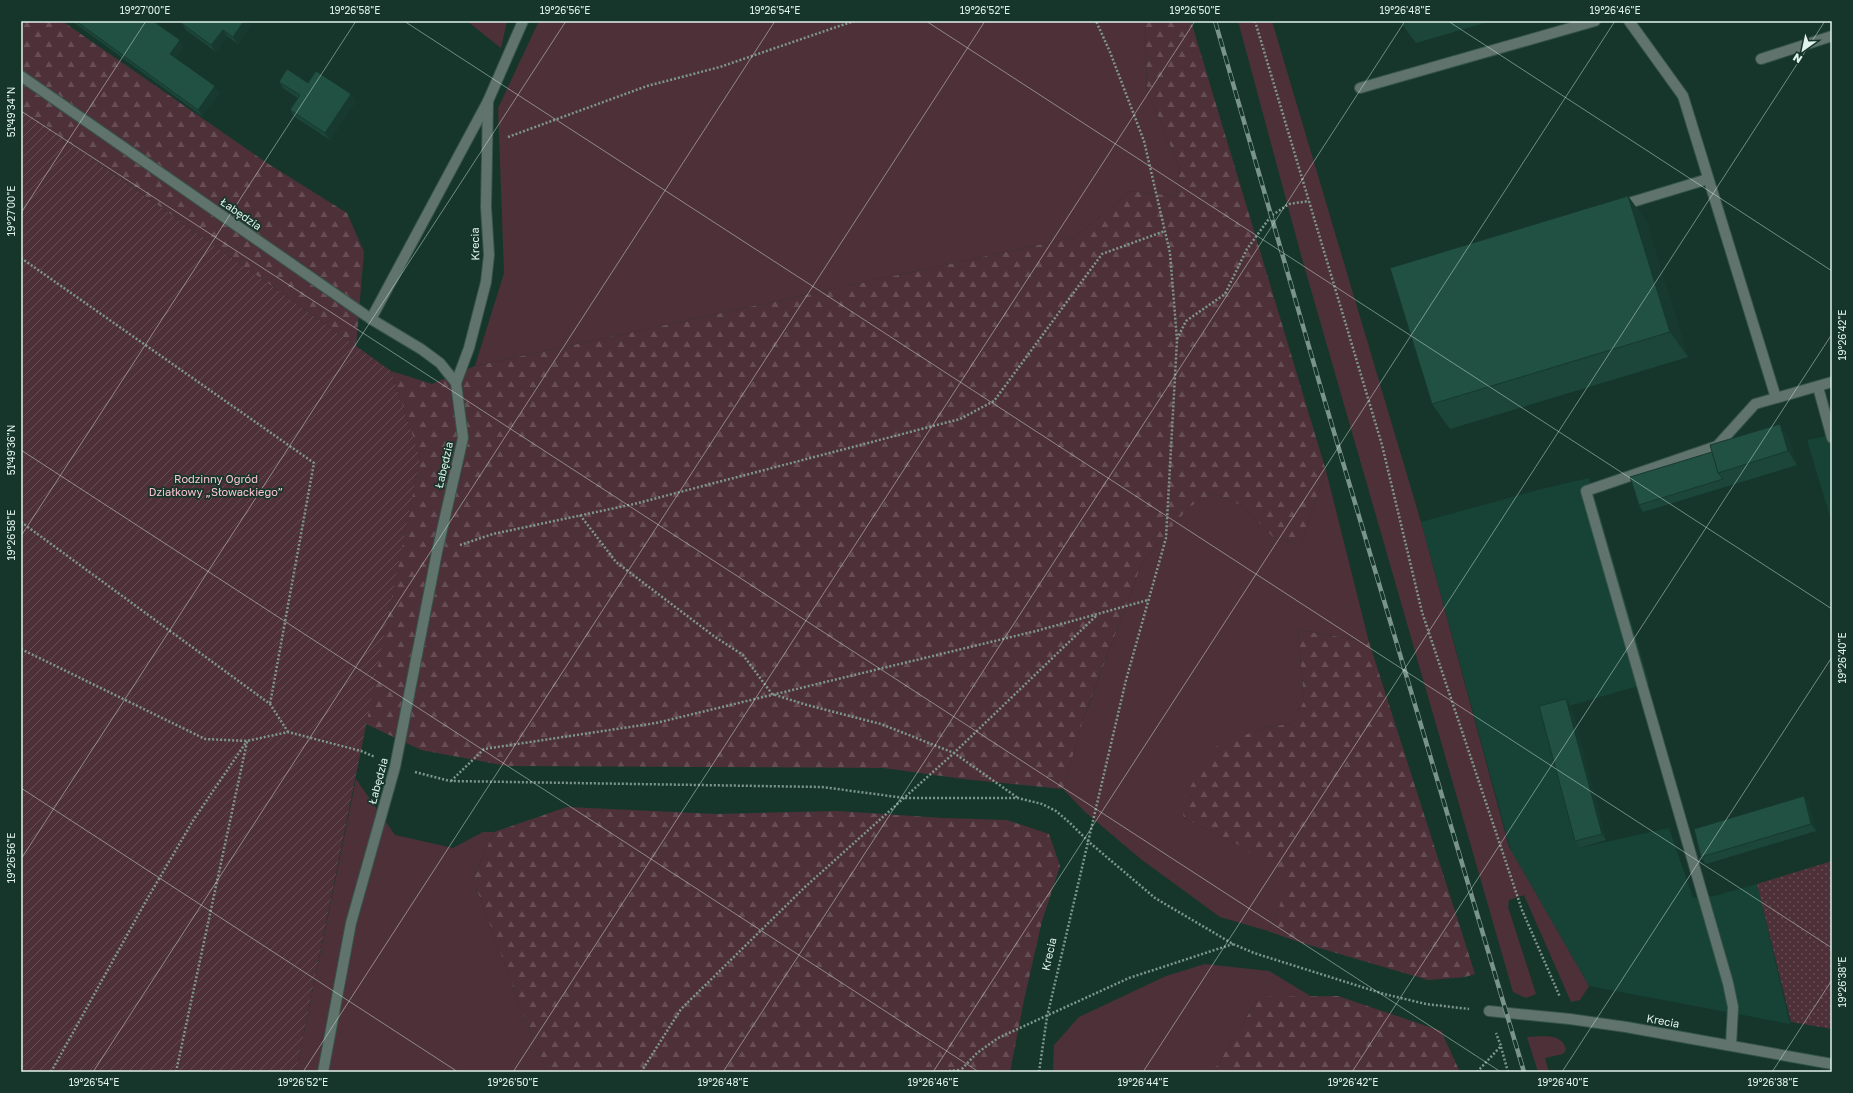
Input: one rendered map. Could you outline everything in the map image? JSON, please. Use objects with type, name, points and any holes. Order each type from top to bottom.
[{"type":"street","name":"Krecia","points":[[371,319],[488,101],[523,21]]},
{"type":"street","points":[[1360,88],[1595,21]]},
{"type":"street","points":[[1629,21],[1683,96],[1776,398]]},
{"type":"street","points":[[1761,59],[1832,36]]},
{"type":"street","name":"Łabędzia","points":[[21,76],[371,319],[421,349],[440,363],[456,383],[462,438],[437,552],[395,767],[351,923],[323,1072]]},
{"type":"street","name":"Krecia","points":[[456,383],[469,348],[486,282],[489,255],[486,207],[488,101]]},
{"type":"street","points":[[1606,209],[1708,179]]},
{"type":"street","points":[[1731,1045],[1733,1007],[1728,983],[1586,491],[1717,446],[1755,404],[1832,382]]},
{"type":"street","points":[[1818,386],[1832,438]]},
{"type":"street","name":"Krecia","points":[[1489,1011],[1570,1019],[1731,1045],[1832,1064]]},
{"type":"path","points":[[487,145],[647,86],[720,67],[854,21]]},
{"type":"path","name":"Krecia","points":[[1039,1072],[1047,1017],[1126,680],[1166,538],[1176,340],[1170,253],[1144,141],[1110,52],[1096,21]]},
{"type":"path","points":[[1255,21],[1382,445],[1422,612],[1522,910],[1570,1019]]},
{"type":"path","points":[[1176,340],[1186,321],[1225,294],[1247,249],[1271,216],[1289,204],[1308,200]]},
{"type":"path","points":[[437,552],[493,534],[634,504],[960,419],[994,402],[1102,254],[1164,231]]},
{"type":"path","points":[[21,258],[314,463],[270,704]]},
{"type":"path","points":[[580,515],[616,562],[715,637],[743,655],[772,694],[807,705],[881,724],[954,753],[1018,798]]},
{"type":"path","points":[[21,522],[270,704],[288,732]]},
{"type":"path","points":[[450,781],[484,749],[656,723],[1028,633],[1148,600]]},
{"type":"path","points":[[641,1072],[681,1009],[806,887],[954,753],[1098,614]]},
{"type":"path","points":[[21,649],[205,739],[247,741],[288,732],[361,751],[395,767],[450,781],[822,788],[905,798],[1018,798],[1042,804],[1056,812],[1070,823],[1089,842],[1155,898],[1233,944],[1254,953],[1384,994],[1426,1004],[1489,1011],[1508,1072]]},
{"type":"path","points":[[51,1072],[150,894],[194,819],[247,741]]},
{"type":"path","points":[[176,1072],[247,741]]},
{"type":"path","points":[[937,1072],[960,1071],[977,1053],[998,1038],[1047,1017],[1129,978],[1233,944]]},
{"type":"path","points":[[1477,1072],[1501,1046]]},
{"type":"shaded area","points":[[1832,435],[1832,523],[1807,440]]},
{"type":"shaded area","points":[[1589,478],[1649,683],[1544,713],[1579,848],[1669,828],[1693,898],[1714,896],[1757,884],[1790,1024],[1589,986],[1511,851],[1421,522],[1545,488]]},
{"type":"green space","points":[[21,21],[62,21],[267,163],[347,213],[364,252],[356,346],[21,108]]},
{"type":"green space","points":[[467,21],[507,21],[501,48]]},
{"type":"green space","points":[[539,21],[1145,21],[1147,89],[1180,169],[1176,196],[1131,191],[1075,237],[475,366],[504,273],[498,108]]},
{"type":"green space","points":[[1145,21],[1191,21],[1326,471],[1300,545],[1273,537],[1243,506],[1214,494],[1189,507],[1142,563],[1084,717],[1063,789],[963,779],[884,768],[507,766],[421,750],[366,724],[420,458],[391,371],[432,384],[475,366],[1075,237],[1131,191],[1176,196],[1180,169],[1147,89]]},
{"type":"green space","points":[[1238,21],[1272,21],[1421,522],[1509,847],[1589,986],[1580,1000],[1571,1002],[1524,895],[1509,900],[1508,907],[1536,994],[1526,998],[1513,992],[1301,255]]},
{"type":"green space","name":"Rodzinny Ogród Działkowy „Słowackiego”","points":[[21,108],[391,371],[420,458],[296,1072],[21,1072]]},
{"type":"green space","points":[[1326,471],[1369,642],[1298,630],[1304,701],[1292,723],[1260,729],[1184,818],[1239,845],[1288,882],[1278,911],[1268,931],[1220,917],[1142,860],[1085,812],[1063,789],[1082,723],[1142,563],[1189,507],[1214,494],[1243,506],[1273,537],[1300,545]]},
{"type":"green space","points":[[1298,630],[1369,642],[1475,974],[1465,977],[1428,980],[1299,942],[1268,931],[1278,911],[1287,882],[1239,845],[1184,818],[1181,803],[1213,748],[1260,729],[1292,723],[1304,701]]},
{"type":"green space","points":[[356,779],[395,835],[453,848],[483,832],[494,832],[473,879],[533,1039],[548,1072],[296,1072]]},
{"type":"green space","points":[[567,807],[716,814],[838,811],[943,818],[1007,820],[1049,834],[1060,866],[1042,921],[1024,1000],[1010,1072],[548,1072],[533,1039],[473,879],[494,832]]},
{"type":"green space","points":[[1832,861],[1832,1029],[1791,1022],[1757,884]]},
{"type":"green space","points":[[1205,964],[1269,971],[1312,997],[1259,997],[1213,1072],[1053,1072],[1054,1045],[1079,1017],[1166,976]]},
{"type":"green space","points":[[1338,996],[1441,1031],[1460,1072],[1213,1072],[1259,997]]},
{"type":"green space","points":[[1544,1036],[1556,1038],[1564,1044],[1566,1050],[1563,1054],[1545,1058],[1549,1072],[1538,1072],[1527,1037]]},
{"type":"building","points":[[76,21],[153,21],[180,40],[170,54],[215,86],[198,110]]},
{"type":"building","points":[[183,21],[244,21],[233,37],[223,30],[211,45],[181,23]]},
{"type":"building","points":[[1401,21],[1411,21],[1402,24]]},
{"type":"building","points":[[287,69],[308,83],[316,71],[351,94],[325,133],[290,110],[300,95],[279,82]]},
{"type":"building","points":[[1628,196],[1670,332],[1432,404],[1390,268]]},
{"type":"building","points":[[1780,424],[1788,451],[1718,473],[1710,445]]},
{"type":"building","points":[[1712,452],[1718,473],[1723,479],[1639,505],[1630,477]]},
{"type":"building","points":[[1566,699],[1602,834],[1575,841],[1539,706]]},
{"type":"building","points":[[1804,796],[1811,824],[1701,857],[1694,829]]},
{"type":"railway","points":[[1215,21],[1320,385],[1524,1072]]}]
